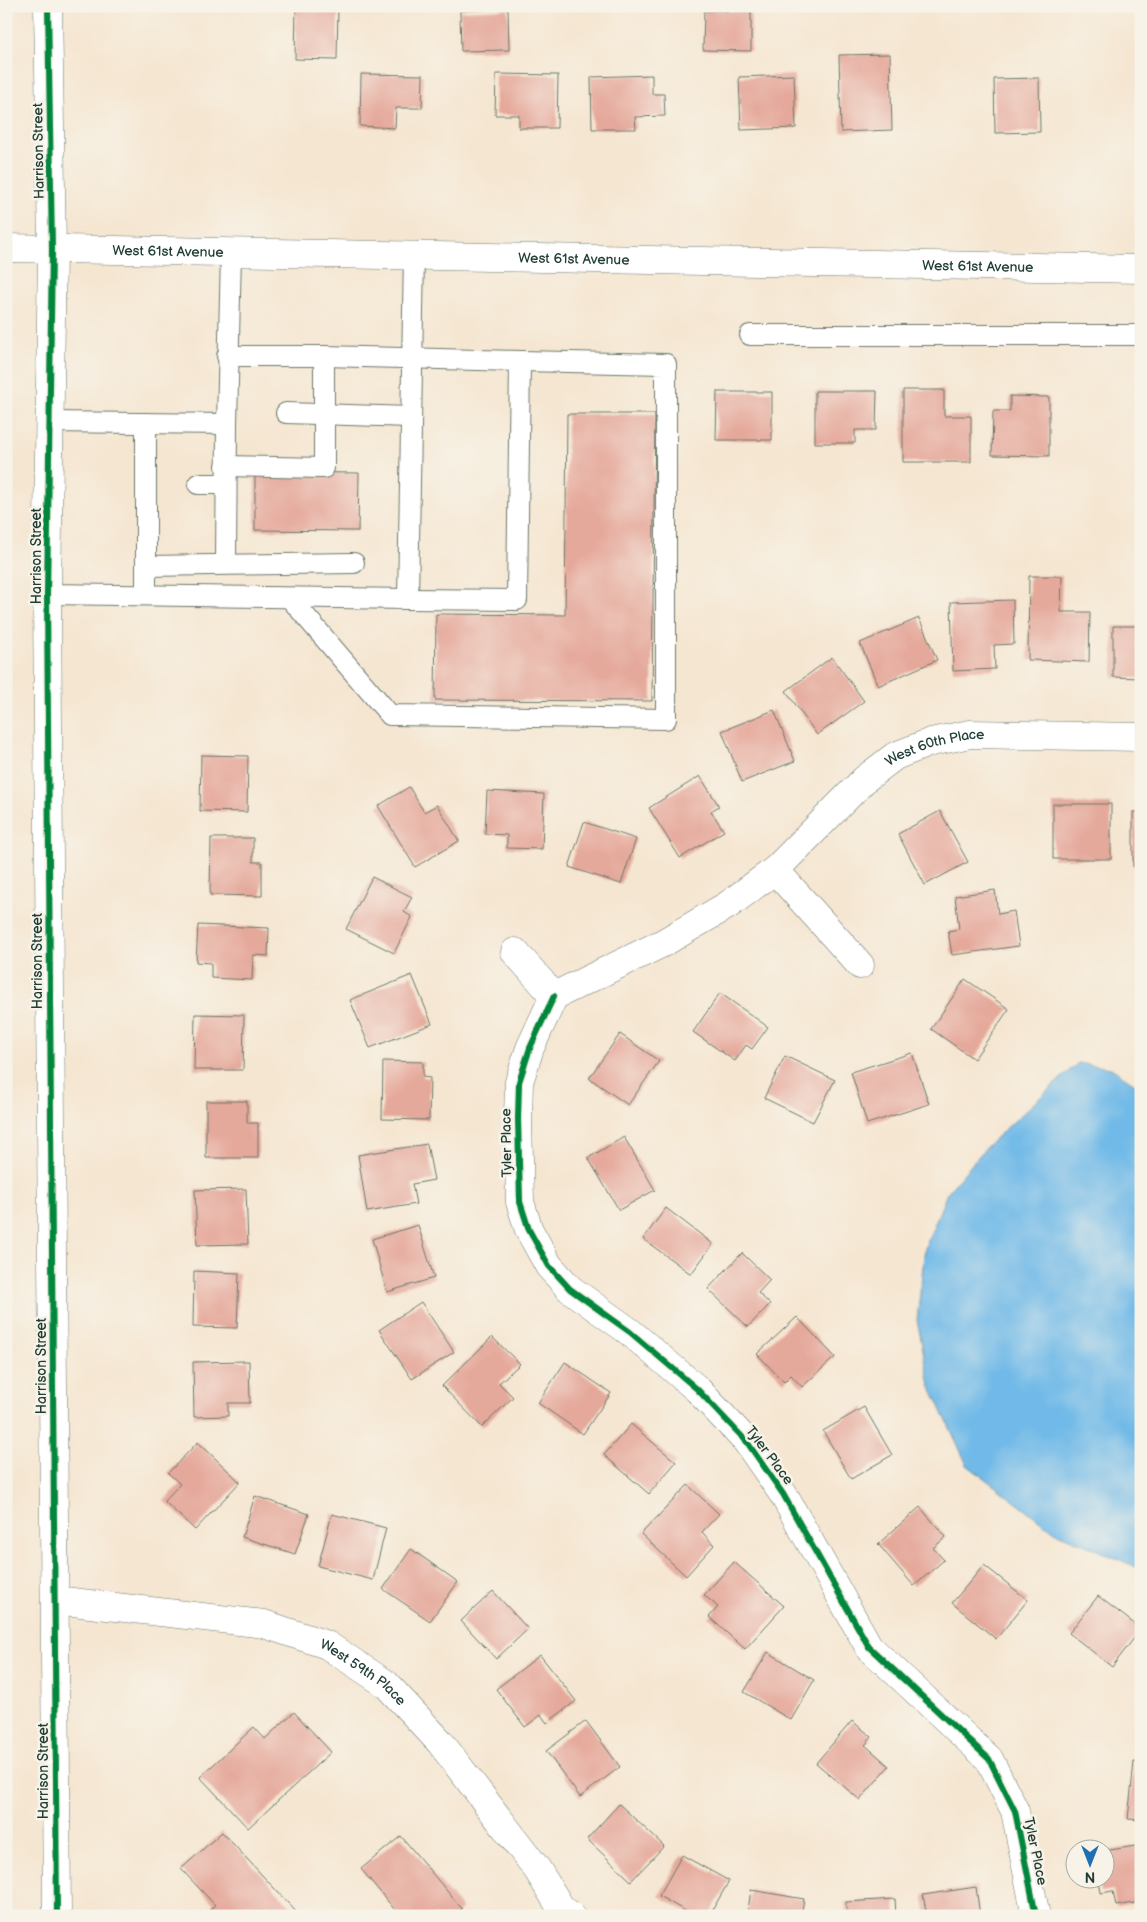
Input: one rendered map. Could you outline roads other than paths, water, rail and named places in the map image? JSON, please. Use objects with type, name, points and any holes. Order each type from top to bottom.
[{"type":"street","name":"Harrison Street","points":[[48,6],[52,249],[48,594],[57,1916]]},
{"type":"street","name":"West 61st Avenue","points":[[6,248],[231,253],[414,254],[1141,269]]},
{"type":"street","name":"West 60th Place","points":[[554,996],[663,944],[728,906],[775,870],[865,779],[895,756],[931,742],[970,734],[1141,737]]},
{"type":"street","points":[[775,870],[860,964]]},
{"type":"street","points":[[515,952],[554,996]]},
{"type":"street","name":"Tyler Place","points":[[554,996],[530,1048],[519,1082],[520,1202],[528,1230],[549,1266],[570,1289],[630,1332],[697,1389],[747,1442],[783,1494],[869,1647],[989,1759],[1015,1812],[1036,1916]]},
{"type":"street","name":"West 59th Place","points":[[54,1600],[264,1624],[327,1645],[386,1684],[440,1742],[537,1869],[562,1913]]},
{"type":"lane","points":[[226,564],[226,475],[230,416],[227,356],[231,253]]},
{"type":"lane","points":[[408,599],[414,254]]},
{"type":"lane","points":[[750,335],[1141,335]]},
{"type":"lane","points":[[227,356],[412,357],[520,362],[666,364],[666,719],[390,715],[290,598]]},
{"type":"lane","points":[[198,484],[226,475],[324,468],[324,356]]},
{"type":"lane","points":[[48,594],[517,600],[520,362]]},
{"type":"lane","points":[[286,413],[411,417]]},
{"type":"lane","points":[[49,422],[146,424],[230,416]]},
{"type":"lane","points":[[146,424],[152,485],[146,566],[146,596]]},
{"type":"lane","points":[[146,566],[354,563]]},
{"type":"water","points":[[1078,1063],[1111,1068],[1141,1088],[1141,1569],[1055,1532],[967,1465],[930,1385],[917,1320],[925,1248],[947,1193],[989,1144]]}]
